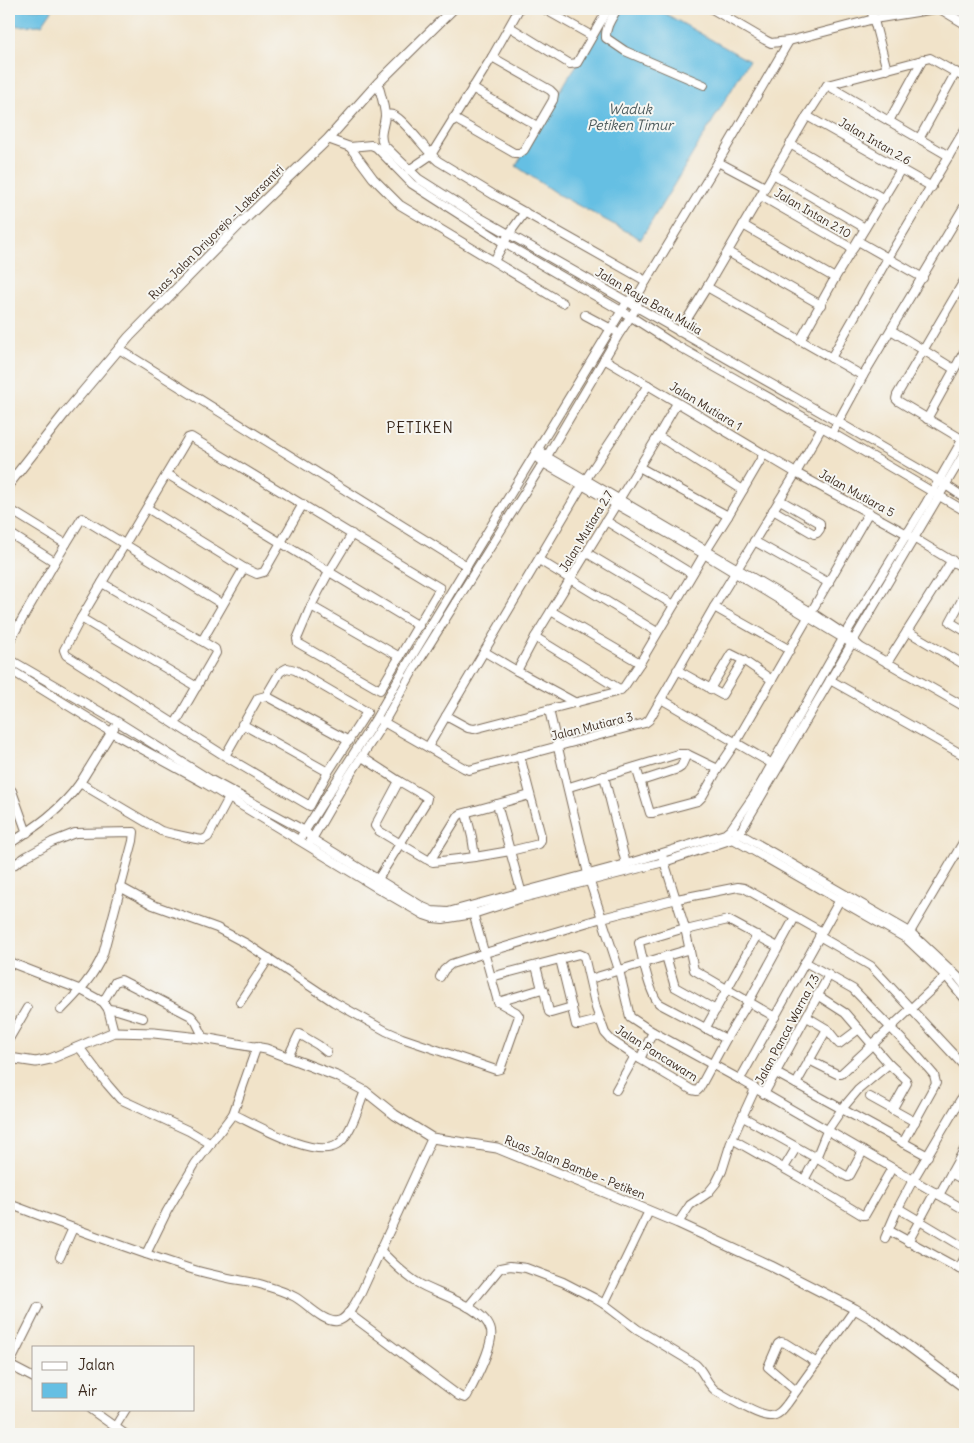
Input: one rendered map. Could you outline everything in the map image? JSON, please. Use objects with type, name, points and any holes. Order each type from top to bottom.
[{"type":"main road","name":"Ruas Jalan Driyorejo - Lakarsantri","points":[[9,484],[64,413],[164,300],[328,139],[378,83],[453,9]]},
{"type":"main road","name":"Ruas Jalan Bambe - Petiken","points":[[9,1057],[36,1062],[50,1059],[114,1032],[154,1033],[257,1046],[340,1076],[365,1091],[395,1115],[432,1138],[497,1148],[678,1223],[771,1266],[872,1319],[965,1388]]},
{"type":"street","points":[[409,170],[431,155],[492,57],[519,9]]},
{"type":"street","points":[[544,9],[592,36]]},
{"type":"street","points":[[510,27],[572,64],[577,63],[608,9]]},
{"type":"street","points":[[617,9],[607,26],[606,38],[626,51],[704,85]]},
{"type":"street","points":[[712,9],[772,43],[789,41],[874,19],[935,9]]},
{"type":"street","points":[[871,9],[887,70]]},
{"type":"street","points":[[940,9],[965,24]]},
{"type":"street","points":[[956,9],[965,14]]},
{"type":"street","points":[[310,842],[414,670],[545,460],[637,306],[639,293],[789,41]]},
{"type":"street","points":[[453,118],[518,154],[524,150],[553,100],[554,94],[492,57]]},
{"type":"street","points":[[679,332],[708,287],[790,144],[827,85],[933,58],[965,78]]},
{"type":"street","points":[[889,121],[924,59]]},
{"type":"street","points":[[919,139],[956,72]]},
{"type":"street","name":"Jalan Raya Batu Mulia","points":[[378,83],[385,115],[381,138],[384,144],[419,179],[479,217],[838,422],[938,480],[965,498]]},
{"type":"street","points":[[827,85],[949,156]]},
{"type":"street","points":[[472,88],[538,126]]},
{"type":"street","points":[[385,115],[391,114],[397,117],[431,155],[494,195],[646,281]]},
{"type":"street","name":"Jalan Intan 2.6","points":[[807,116],[932,187]]},
{"type":"street","points":[[830,358],[965,129]]},
{"type":"street","points":[[328,139],[350,147],[371,145],[376,147],[412,184],[504,243],[965,511]]},
{"type":"street","points":[[790,144],[884,199]]},
{"type":"street","points":[[350,147],[373,178],[400,205],[563,303]]},
{"type":"street","points":[[718,162],[766,187]]},
{"type":"street","points":[[800,341],[835,278],[901,169]]},
{"type":"street","points":[[773,174],[865,228]]},
{"type":"street","name":"Jalan Intan 2.10","points":[[761,196],[853,249]]},
{"type":"street","points":[[832,433],[863,376],[965,205]]},
{"type":"street","points":[[494,261],[509,234],[525,212]]},
{"type":"street","points":[[743,225],[835,278]]},
{"type":"street","points":[[858,241],[922,278]]},
{"type":"street","points":[[728,252],[821,305]]},
{"type":"street","points":[[590,878],[626,864],[728,832],[775,765],[830,680],[911,536],[938,480],[964,438],[927,419],[896,399],[965,280]]},
{"type":"street","points":[[708,287],[863,376]]},
{"type":"street","points":[[299,840],[376,717],[627,302],[639,293]]},
{"type":"street","points":[[585,315],[619,334]]},
{"type":"street","points":[[891,330],[954,369]]},
{"type":"street","points":[[119,349],[468,566]]},
{"type":"street","points":[[927,419],[965,350]]},
{"type":"street","name":"Jalan Mutiara 1","points":[[604,359],[796,473]]},
{"type":"street","points":[[428,748],[584,483],[648,385]]},
{"type":"street","name":"Jalan Mutiara 2.7","points":[[517,671],[535,637],[677,403]]},
{"type":"street","name":"Jalan Mutiara 3","points":[[376,717],[467,770],[645,723],[649,720],[822,427]]},
{"type":"street","points":[[658,436],[743,490]]},
{"type":"street","points":[[266,696],[280,672],[287,668],[295,670],[367,712],[328,772],[310,806],[225,756],[66,655],[64,650],[166,474],[188,438],[192,437],[303,504],[352,534],[440,588],[380,690],[298,642],[297,639],[311,606],[352,534]]},
{"type":"street","points":[[537,452],[545,460],[736,571],[887,664],[965,707]]},
{"type":"street","points":[[231,795],[299,840],[310,842],[424,915],[443,919],[522,895],[664,862],[736,836],[844,636],[940,496],[965,452]]},
{"type":"street","points":[[446,716],[468,728],[474,729],[621,690],[640,663],[764,454]]},
{"type":"street","points":[[639,467],[728,516]]},
{"type":"street","name":"Jalan Mutiara 5","points":[[796,473],[869,512],[965,569]]},
{"type":"street","points":[[166,474],[419,626]]},
{"type":"street","points":[[773,510],[814,534],[820,529],[820,523],[780,500]]},
{"type":"street","points":[[147,508],[244,568],[257,574],[264,572],[303,504]]},
{"type":"street","points":[[9,509],[66,544]]},
{"type":"street","points":[[636,767],[650,813],[653,814],[698,800],[706,791],[736,742],[869,512]]},
{"type":"street","points":[[9,642],[82,518],[222,604]]},
{"type":"street","points":[[606,521],[692,574]]},
{"type":"street","points":[[9,533],[55,562]]},
{"type":"street","points":[[754,541],[829,584]]},
{"type":"street","points":[[586,553],[674,604]]},
{"type":"street","points":[[539,560],[657,632]]},
{"type":"street","points":[[887,664],[952,560]]},
{"type":"street","points":[[202,641],[244,568]]},
{"type":"street","points":[[102,583],[215,649],[216,653],[175,724]]},
{"type":"street","points":[[965,594],[950,622],[965,631]]},
{"type":"street","points":[[311,606],[400,657]]},
{"type":"street","points":[[714,607],[790,650]]},
{"type":"street","points":[[552,611],[640,663]]},
{"type":"street","points":[[81,618],[197,686]]},
{"type":"street","points":[[907,631],[965,665]]},
{"type":"street","points":[[535,637],[621,690]]},
{"type":"street","points":[[485,652],[576,703]]},
{"type":"street","points":[[710,689],[731,654],[772,680]]},
{"type":"street","points":[[9,659],[118,722],[208,782]]},
{"type":"street","points":[[677,670],[722,695],[743,660]]},
{"type":"street","points":[[9,668],[111,732],[231,795],[305,831],[310,842]]},
{"type":"street","points":[[830,680],[965,756]]},
{"type":"street","points":[[225,756],[258,698],[266,696],[349,741]]},
{"type":"street","points":[[660,699],[775,765]]},
{"type":"street","points":[[550,710],[590,878],[619,970],[630,1017],[653,1032],[965,1210]]},
{"type":"street","points":[[9,844],[58,810],[70,797],[118,722]]},
{"type":"street","points":[[242,724],[328,772]]},
{"type":"street","points":[[569,787],[673,755],[687,754],[718,769]]},
{"type":"street","points":[[641,782],[678,769],[681,767],[687,754]]},
{"type":"street","points":[[399,781],[375,826],[379,831],[430,861],[440,862],[510,851],[538,844],[541,840],[520,756]]},
{"type":"street","points":[[362,757],[399,781],[424,794],[427,798],[376,883]]},
{"type":"street","points":[[604,776],[626,864]]},
{"type":"street","points":[[80,783],[161,831],[203,840],[208,837],[231,795]]},
{"type":"street","points":[[9,788],[12,791],[11,800],[26,833]]},
{"type":"street","points":[[430,861],[461,814],[530,795]]},
{"type":"street","points":[[497,804],[522,895]]},
{"type":"street","points":[[466,813],[476,857]]},
{"type":"street","points":[[61,1010],[81,990],[103,954],[138,818]]},
{"type":"street","points":[[9,868],[52,842],[75,833],[134,832]]},
{"type":"street","points":[[728,832],[908,935],[949,974],[965,998]]},
{"type":"street","points":[[908,935],[964,844]]},
{"type":"street","points":[[662,853],[686,929],[694,970],[775,1017]]},
{"type":"street","points":[[440,977],[450,964],[602,918],[677,899],[742,887],[795,917],[871,966],[965,1067]]},
{"type":"street","points":[[120,888],[153,905],[217,928],[247,944],[342,1006],[386,1031],[496,1070],[501,1067],[519,1016],[516,1012],[498,1002],[472,910]]},
{"type":"street","points":[[738,1079],[743,1074],[842,897]]},
{"type":"street","points":[[712,1065],[795,917]]},
{"type":"street","points":[[726,1039],[657,1002],[643,963],[640,941],[728,920],[778,947]]},
{"type":"street","points":[[706,1029],[757,935]]},
{"type":"street","points":[[590,979],[690,949]]},
{"type":"street","name":"Jalan Pancawarn","points":[[491,977],[582,954],[590,979],[599,1020],[608,1037],[695,1090],[699,1089],[712,1065]]},
{"type":"street","points":[[666,956],[675,987],[716,1010]]},
{"type":"street","points":[[240,1002],[269,958]]},
{"type":"street","points":[[560,959],[576,1025],[599,1020]]},
{"type":"street","points":[[9,962],[81,990],[106,1006],[143,1018]]},
{"type":"street","points":[[805,962],[853,988],[915,1053],[935,1078],[936,1083],[903,1144]]},
{"type":"street","points":[[536,966],[549,1012],[572,1007]]},
{"type":"street","points":[[958,978],[965,972]]},
{"type":"street","points":[[809,1060],[840,1075],[949,974]]},
{"type":"street","points":[[949,974],[958,978],[965,986]]},
{"type":"street","name":"Jalan Panca Warna 7.3","points":[[764,1094],[829,975]]},
{"type":"street","points":[[114,1032],[106,1006],[115,982],[121,980],[190,1016],[196,1022],[204,1038]]},
{"type":"street","points":[[498,1002],[542,989]]},
{"type":"street","points":[[817,995],[840,1009],[889,1064],[906,1080],[907,1083],[892,1110]]},
{"type":"street","points":[[9,1039],[27,1008]]},
{"type":"street","points":[[807,1018],[827,1029],[839,1044],[859,1029]]},
{"type":"street","points":[[796,1084],[827,1029]]},
{"type":"street","points":[[616,1090],[653,1032]]},
{"type":"street","points":[[288,1057],[298,1034],[327,1052]]},
{"type":"street","points":[[146,1254],[167,1211],[195,1164],[233,1114],[257,1046]]},
{"type":"street","points":[[79,1047],[120,1099],[189,1131],[211,1144]]},
{"type":"street","points":[[804,1180],[816,1158],[827,1131],[842,1108],[858,1090],[889,1064]]},
{"type":"street","points":[[776,1073],[928,1156]]},
{"type":"street","points":[[678,1223],[690,1205],[708,1193],[716,1183],[722,1171],[732,1139],[754,1089]]},
{"type":"street","points":[[233,1114],[304,1146],[330,1147],[336,1145],[344,1138],[365,1091]]},
{"type":"street","points":[[965,1092],[962,1103],[913,1180],[886,1234],[908,1242],[962,1270],[965,1257]]},
{"type":"street","points":[[870,1097],[915,1122]]},
{"type":"street","points":[[743,1117],[848,1177],[863,1151]]},
{"type":"street","points":[[9,1204],[191,1269],[259,1283],[295,1296],[332,1321],[342,1320],[360,1293],[432,1138]]},
{"type":"street","points":[[732,1139],[862,1215],[865,1215],[892,1168]]},
{"type":"street","points":[[784,1168],[796,1148]]},
{"type":"street","points":[[908,1242],[965,1148]]},
{"type":"street","points":[[951,1173],[965,1181]]},
{"type":"street","points":[[898,1208],[965,1248]]},
{"type":"street","points":[[604,1304],[648,1211]]},
{"type":"street","points":[[60,1257],[73,1228]]},
{"type":"street","points":[[348,1313],[459,1396],[465,1398],[467,1396],[490,1341],[491,1331],[486,1321],[468,1307],[419,1284],[399,1269],[380,1250]]},
{"type":"street","points":[[468,1307],[500,1268],[510,1266],[526,1268],[563,1282],[604,1304],[637,1329],[698,1366],[710,1386],[716,1391],[755,1412],[771,1416],[780,1413],[855,1309]]},
{"type":"street","points":[[32,1377],[9,1365],[38,1307]]},
{"type":"street","points":[[796,1392],[768,1369],[778,1344],[781,1342],[785,1343],[817,1363]]},
{"type":"street","points":[[91,1410],[125,1434]]},
{"type":"street","points":[[114,1427],[125,1410]]},
{"type":"water","points":[[9,9],[53,9],[42,25],[18,26],[9,21]]},
{"type":"water","name":"Waduk Petiken Timur","points":[[615,9],[657,9],[749,61],[641,239],[557,194],[516,166],[568,78]]},
{"type":"district","name":"PETIKEN","points":[[420,427]]}]
